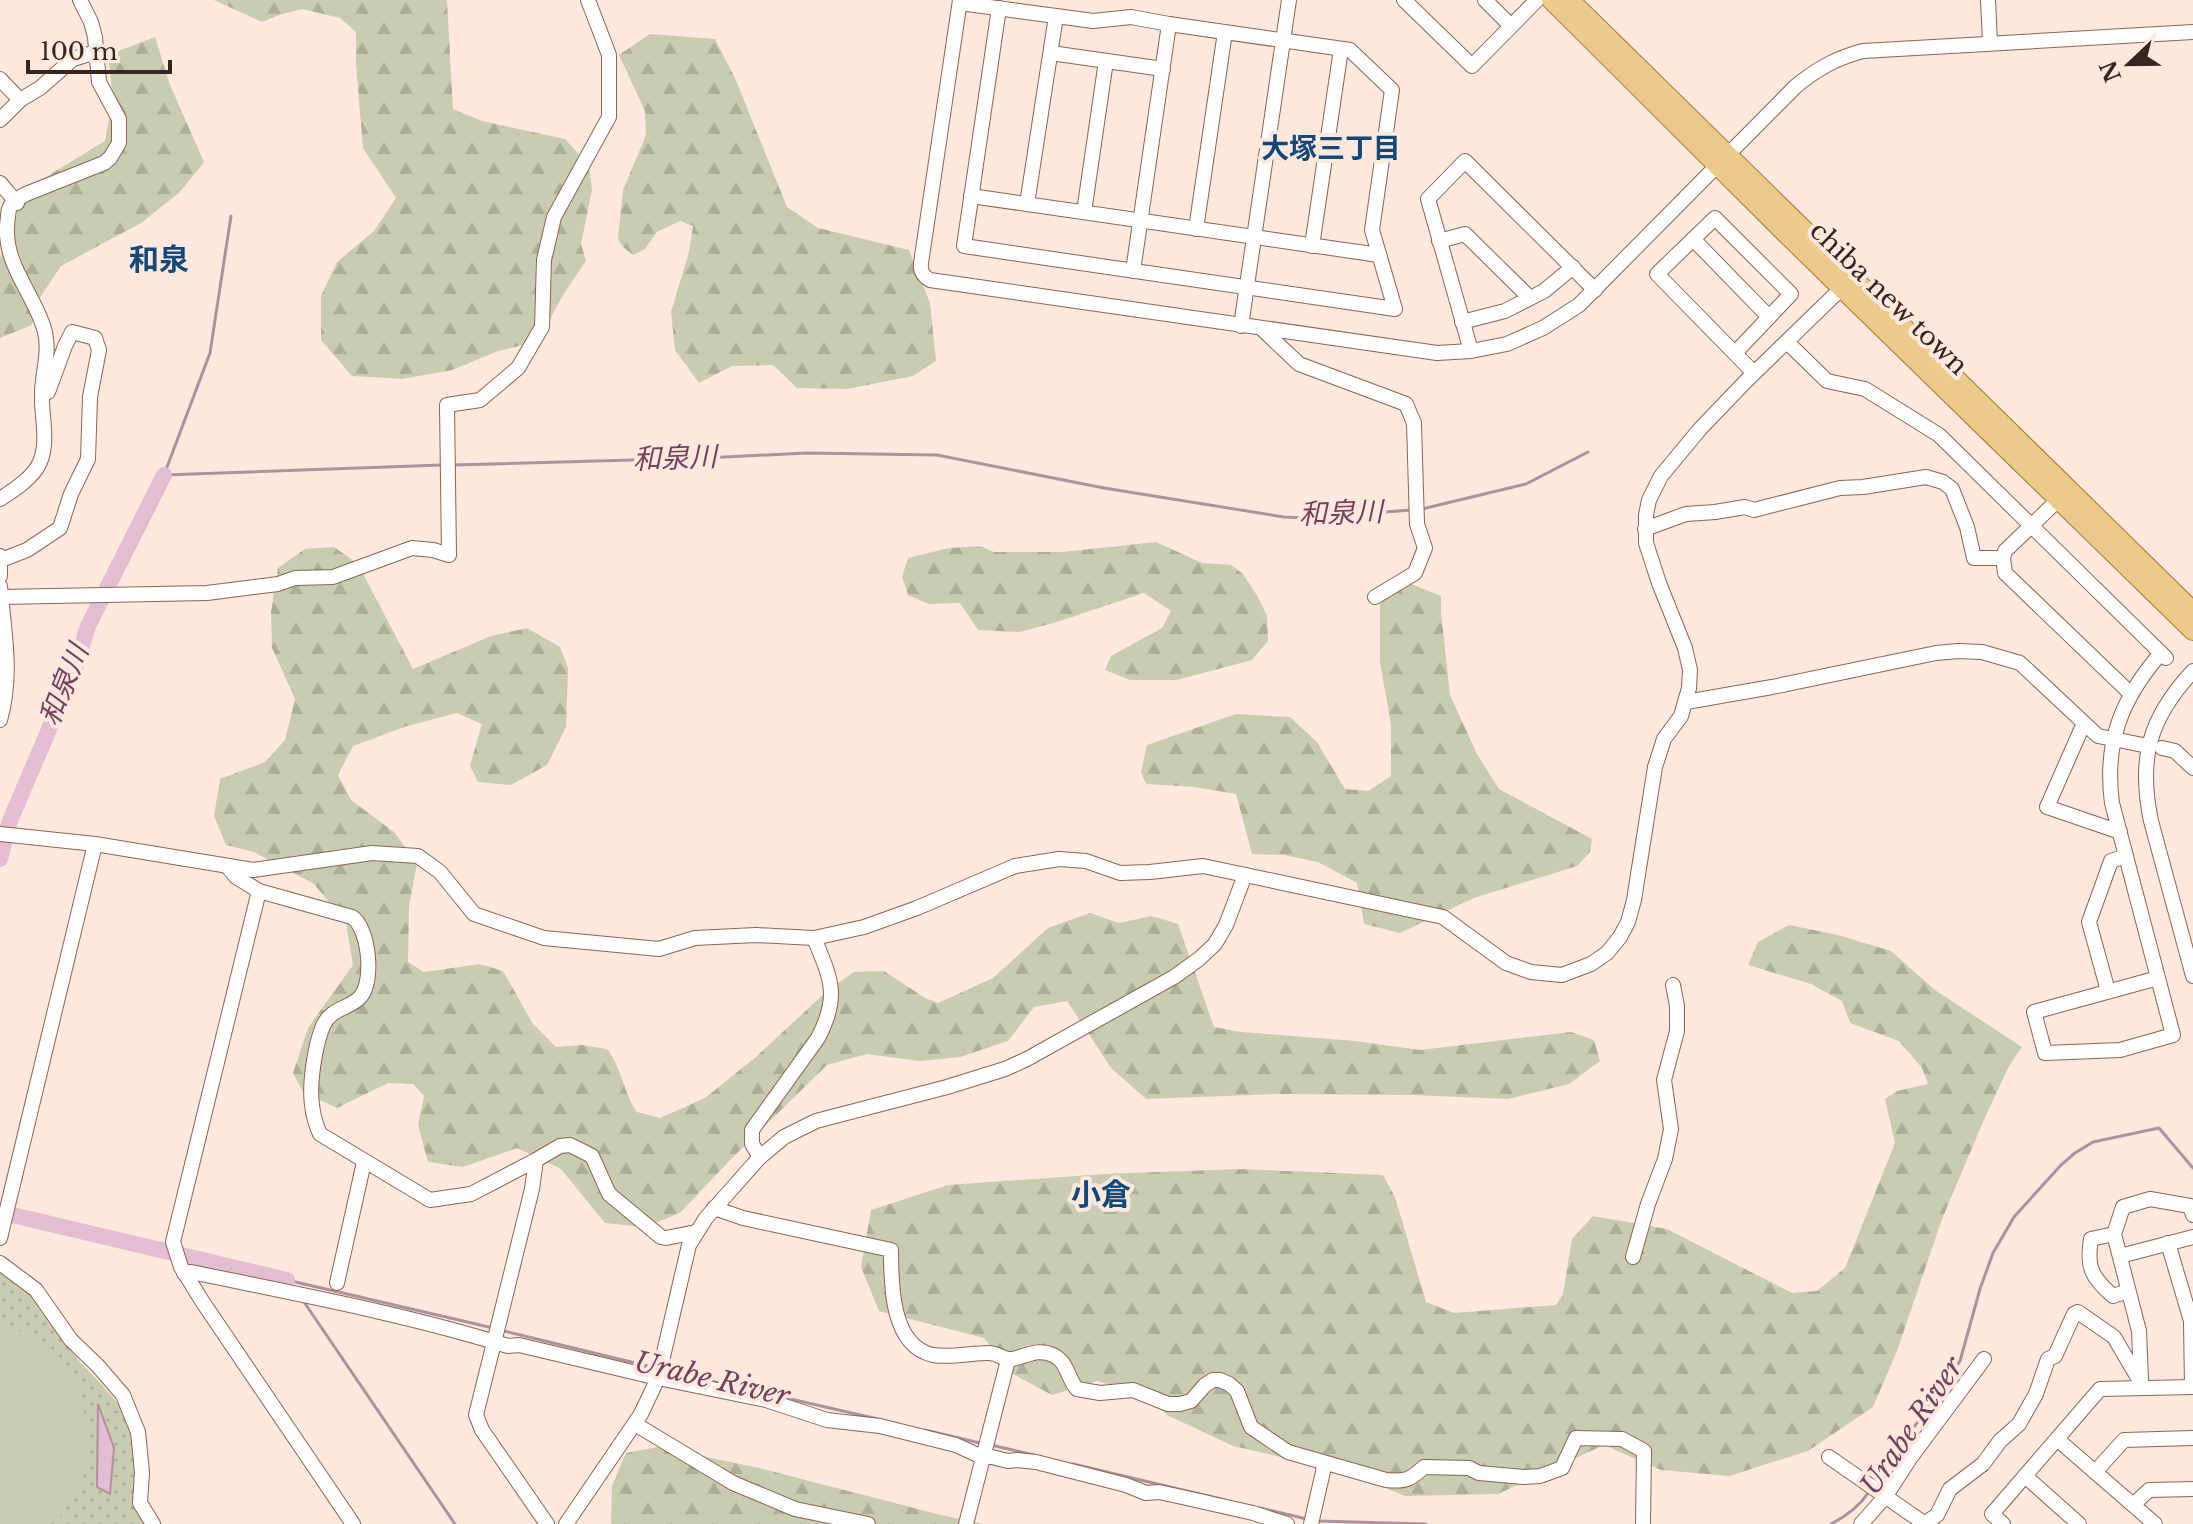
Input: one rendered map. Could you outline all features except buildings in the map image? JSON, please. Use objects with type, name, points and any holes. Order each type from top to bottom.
[{"type":"main road","name":"chiba new town","points":[[1551,0],[2193,611]]},
{"type":"main road","name":"chiba new town","points":[[1570,0],[1723,161]]},
{"type":"main road","name":"chiba new town","points":[[1847,283],[2058,500],[2193,631]]},
{"type":"street","points":[[0,499],[35,471],[43,451],[42,394],[47,345],[41,321],[10,257],[6,225],[11,206],[26,194],[104,163],[115,152],[121,135],[119,119],[101,88],[91,22],[80,0]]},
{"type":"street","points":[[1,597],[207,593],[278,584],[295,578],[333,577],[412,548],[449,555],[447,405],[480,400],[518,368],[542,327],[544,260],[554,217],[609,117],[609,55],[588,0]]},
{"type":"street","points":[[1241,326],[1289,0]]},
{"type":"street","points":[[1404,0],[1472,66],[1537,0]]},
{"type":"street","points":[[1485,0],[1511,26]]},
{"type":"street","points":[[1988,0],[1990,43]]},
{"type":"street","points":[[999,8],[964,246],[1395,309],[1372,230],[1392,90],[1350,50],[1131,17],[1093,21],[960,1],[921,263],[925,278],[1262,329],[1426,352],[1456,353],[1507,344],[1534,333],[1579,305],[1812,72],[1843,56],[1863,51],[2193,32]]},
{"type":"street","points":[[1027,204],[1056,16]]},
{"type":"street","points":[[1133,271],[1169,24]]},
{"type":"street","points":[[1196,229],[1225,32]]},
{"type":"street","points":[[1312,246],[1341,49]]},
{"type":"street","points":[[0,120],[20,100],[40,88],[73,59],[96,52]]},
{"type":"street","points":[[1051,53],[1163,69]]},
{"type":"street","points":[[1084,212],[1106,61]]},
{"type":"street","points":[[0,79],[20,100]]},
{"type":"street","points":[[1471,351],[1428,199],[1465,161],[1595,290]]},
{"type":"street","points":[[0,183],[16,202]]},
{"type":"street","points":[[971,196],[1379,255]]},
{"type":"street","points":[[1735,353],[1791,294],[1715,218],[1657,274],[1754,373]]},
{"type":"street","points":[[1439,241],[1465,234],[1530,298]]},
{"type":"street","points":[[1693,239],[1769,317]]},
{"type":"street","points":[[1462,322],[1505,311],[1544,291],[1573,267]]},
{"type":"street","points":[[5,835],[95,844],[253,870],[372,853],[418,856],[440,872],[474,914],[544,938],[659,949],[695,938],[756,935],[814,938],[864,927],[1015,866],[1059,859],[1086,861],[1120,873],[1203,866],[1443,917],[1506,963],[1545,975],[1576,971],[1607,953],[1628,922],[1655,767],[1664,739],[1681,716],[1686,702],[1690,670],[1685,648],[1646,543],[1649,500],[1661,476],[1700,429],[1847,283]]},
{"type":"street","points":[[1262,329],[1299,364],[1406,404],[1414,423],[1417,524],[1425,548],[1415,573],[1375,597]]},
{"type":"street","points":[[0,576],[1,558],[27,550],[60,528],[71,494],[88,459],[90,397],[99,350],[95,338],[72,332],[48,392]]},
{"type":"street","points":[[1787,342],[1827,381],[1865,389],[1939,435],[2164,656],[2148,668],[2123,709],[2114,738],[2109,780],[2173,1035],[2120,1050],[2045,1053],[2034,1012],[2158,978]]},
{"type":"street","points":[[1645,529],[1686,514],[1745,507],[1754,510],[1840,488],[1926,477],[1943,482],[1952,489],[1967,527],[1974,558],[2003,558]]},
{"type":"street","points":[[2058,500],[2005,551],[2005,573],[2131,694]]},
{"type":"street","points":[[0,586],[8,657],[0,720]]},
{"type":"street","points":[[1686,702],[1936,653],[1982,652],[2020,663],[2098,736],[2175,751],[2193,768]]},
{"type":"street","points":[[2192,972],[2146,797],[2163,710],[2193,671]]},
{"type":"street","points":[[2084,723],[2047,807],[2120,832]]},
{"type":"street","points":[[1,1234],[95,844]]},
{"type":"street","points":[[2108,991],[2089,922],[2111,861],[2126,856]]},
{"type":"street","points":[[227,866],[236,877],[259,891],[352,917],[362,926],[369,976],[366,987],[357,1001],[335,1012],[324,1025],[313,1078],[311,1104],[320,1134],[430,1200],[471,1194],[560,1146],[570,1145],[595,1160],[609,1194],[661,1237],[696,1232]]},
{"type":"street","points":[[566,1524],[635,1424],[658,1378],[686,1255],[696,1232],[760,1157],[784,1137],[816,1121],[1005,1069],[1174,977],[1215,944],[1226,925],[1245,875]]},
{"type":"street","points":[[259,891],[173,1242],[183,1270],[353,1524]]},
{"type":"street","points":[[760,1157],[752,1144],[752,1130],[818,1038],[831,1009],[830,980],[814,938]]},
{"type":"street","points":[[1633,1257],[1665,1159],[1671,1129],[1664,1080],[1677,1031],[1673,985]]},
{"type":"street","points":[[536,1160],[532,1189],[476,1415],[482,1430],[547,1524]]},
{"type":"street","points":[[337,1283],[364,1162]]},
{"type":"street","points":[[2141,1386],[2139,1331],[2114,1234],[2123,1207],[2150,1199],[2190,1206],[2193,1215]]},
{"type":"street","points":[[714,1208],[743,1218],[891,1250],[891,1283],[896,1313],[914,1347],[935,1355],[992,1353],[1008,1360],[1043,1351],[1060,1359],[1077,1389],[1100,1393],[1133,1390],[1168,1404],[1191,1401],[1205,1385],[1220,1380],[1237,1391],[1251,1427],[1288,1452],[1386,1480],[1410,1479],[1424,1467],[1469,1468],[1479,1473],[1540,1476],[1562,1468],[1576,1438],[1622,1439],[1644,1451],[1643,1524]]},
{"type":"street","points":[[2114,1234],[2091,1239],[2088,1257],[2097,1282],[2113,1296],[2128,1291]]},
{"type":"street","points":[[2120,1256],[2193,1237]]},
{"type":"street","points":[[2003,1524],[1992,1514],[2100,1389],[2193,1387],[2191,1321],[2168,1243]]},
{"type":"street","points":[[0,1263],[36,1290],[71,1340],[123,1395],[138,1432],[142,1472],[140,1503],[153,1524]]},
{"type":"street","points":[[183,1270],[321,1299],[508,1346],[519,1345],[766,1400],[827,1420],[880,1426],[956,1445],[982,1457],[1036,1462],[1116,1482],[1146,1493],[1170,1494],[1287,1524]]},
{"type":"street","points":[[1829,1457],[1924,1524],[1937,1515],[1950,1489],[1983,1464],[2000,1441],[2019,1424],[2036,1394],[2048,1359],[2055,1356],[2074,1314],[2078,1312],[2114,1337],[2141,1386]]},
{"type":"street","points":[[1861,1524],[1885,1497],[1984,1359]]},
{"type":"street","points":[[966,1524],[1008,1360]]},
{"type":"street","points":[[635,1424],[733,1483],[795,1509],[868,1524]]},
{"type":"street","points":[[2095,1472],[2124,1440],[2193,1438]]},
{"type":"street","points":[[2057,1439],[2155,1524]]},
{"type":"street","points":[[1311,1524],[1325,1463]]},
{"type":"street","points":[[2025,1476],[2079,1524]]},
{"type":"street","points":[[2133,1505],[2149,1490],[2193,1489]]},
{"type":"green space","points":[[214,0],[447,0],[453,109],[482,121],[565,139],[589,165],[592,190],[581,244],[586,261],[540,341],[498,351],[452,370],[402,379],[352,376],[321,340],[321,296],[337,262],[374,231],[396,198],[363,148],[356,32],[340,18],[302,9],[262,22]]},
{"type":"green space","points":[[650,34],[715,39],[735,78],[787,207],[818,228],[909,250],[930,303],[936,361],[913,376],[847,389],[797,388],[773,365],[732,366],[699,383],[675,350],[671,312],[689,252],[693,226],[680,221],[657,232],[645,249],[633,255],[618,239],[623,190],[646,135],[645,111],[619,55]]},
{"type":"green space","points":[[155,37],[170,85],[204,162],[180,192],[141,223],[61,266],[35,305],[32,325],[0,338],[0,258],[18,194],[105,141],[113,98],[108,55]]},
{"type":"green space","points":[[1156,542],[1202,563],[1231,565],[1243,574],[1267,616],[1268,641],[1252,660],[1177,680],[1130,680],[1105,670],[1111,656],[1162,628],[1171,611],[1144,593],[1019,632],[978,630],[960,603],[928,604],[908,595],[902,577],[908,558],[949,548],[980,546],[994,552],[1063,552]]},
{"type":"green space","points":[[334,547],[358,564],[413,669],[491,636],[527,628],[560,647],[568,668],[566,727],[547,765],[511,785],[478,782],[470,766],[482,724],[457,713],[407,726],[353,746],[338,775],[351,800],[394,832],[417,863],[409,907],[408,962],[424,972],[480,964],[503,971],[533,1024],[556,1047],[582,1045],[607,1049],[637,1112],[660,1118],[705,1098],[757,1056],[827,991],[854,972],[884,971],[938,1003],[993,978],[1048,928],[1090,913],[1119,923],[1152,916],[1178,924],[1214,1027],[1420,1050],[1571,1032],[1594,1040],[1600,1061],[1569,1084],[1508,1099],[1278,1094],[1146,1099],[1111,1068],[1067,1001],[1034,1007],[1008,1041],[960,1057],[919,1061],[867,1054],[827,1065],[680,1213],[645,1227],[605,1223],[561,1169],[517,1148],[463,1167],[428,1162],[418,1125],[424,1096],[413,1084],[388,1083],[337,1108],[303,1092],[293,1073],[308,1028],[353,965],[346,923],[314,884],[254,852],[226,845],[214,816],[220,779],[265,762],[285,740],[295,699],[272,648],[271,612],[278,568],[305,549]]},
{"type":"green space","points":[[1409,583],[1441,596],[1450,695],[1477,754],[1499,789],[1592,839],[1590,852],[1577,866],[1474,898],[1400,933],[1364,924],[1357,883],[1318,862],[1284,855],[1252,854],[1236,794],[1195,787],[1146,784],[1141,772],[1147,745],[1236,714],[1290,717],[1317,742],[1345,789],[1368,791],[1391,776],[1391,725],[1380,662],[1380,595]]},
{"type":"green space","points":[[1789,925],[1838,935],[1891,951],[1935,990],[2022,1047],[2009,1066],[1986,1115],[1942,1219],[1897,1351],[1873,1407],[1808,1451],[1729,1476],[1661,1470],[1604,1445],[1498,1494],[1405,1496],[1346,1472],[1233,1446],[1167,1415],[1149,1396],[1097,1381],[1052,1395],[1011,1373],[984,1338],[879,1311],[861,1267],[871,1210],[948,1185],[1104,1174],[1240,1169],[1383,1175],[1395,1197],[1426,1302],[1454,1313],[1556,1305],[1563,1294],[1572,1239],[1593,1216],[1667,1229],[1792,1293],[1817,1291],[1845,1268],[1895,1143],[1885,1099],[1897,1091],[1928,1084],[1922,1068],[1899,1041],[1850,1023],[1842,1001],[1811,984],[1748,965],[1758,942]]},
{"type":"green space","points":[[0,1273],[24,1288],[38,1302],[75,1356],[127,1415],[146,1524],[0,1524]]},
{"type":"green space","points":[[0,1328],[25,1332],[45,1343],[62,1359],[74,1379],[82,1402],[87,1451],[84,1474],[67,1508],[51,1524],[0,1524]]},
{"type":"green space","points":[[658,1447],[759,1468],[983,1524],[611,1524],[612,1486],[626,1453]]},
{"type":"shaded area","points":[[98,1404],[114,1448],[110,1494],[97,1487]]},
{"type":"waterway","name":"和泉川","points":[[231,216],[210,353],[164,475],[441,465]]},
{"type":"waterway","name":"和泉川","points":[[1422,509],[1526,484],[1588,452]]},
{"type":"waterway","name":"和泉川","points":[[453,465],[807,453],[937,455],[1104,488],[1284,517],[1411,510]]},
{"type":"waterway","name":"和泉川","points":[[0,859],[9,823],[74,671],[88,626],[164,475]]},
{"type":"waterway","name":"Urabe River","points":[[1876,1482],[1960,1361],[1993,1253],[2014,1217],[2061,1165],[2093,1142],[2159,1128],[2193,1168]]},
{"type":"waterway","name":"Urabe River","points":[[0,1212],[287,1280]]},
{"type":"waterway","name":"Urabe River","points":[[287,1280],[493,1328]]},
{"type":"waterway","points":[[304,1302],[455,1524]]},
{"type":"waterway","name":"Urabe River","points":[[500,1330],[656,1368]]},
{"type":"waterway","name":"Urabe River","points":[[663,1370],[878,1419]]},
{"type":"waterway","name":"Urabe River","points":[[925,1430],[984,1444]]},
{"type":"waterway","name":"Urabe River","points":[[991,1445],[1034,1455]]},
{"type":"waterway","name":"Urabe River","points":[[1073,1464],[1225,1500]]},
{"type":"waterway","name":"Urabe River","points":[[1831,1524],[1852,1510],[1869,1492]]},
{"type":"waterway","name":"Urabe River","points":[[1260,1508],[1307,1519]]},
{"type":"waterway","name":"Urabe River","points":[[1318,1521],[1426,1524]]},
{"type":"district","name":"大塚三丁目","points":[[1331,148]]},
{"type":"district","name":"和泉","points":[[159,259]]},
{"type":"district","name":"小倉","points":[[1101,1194]]}]
